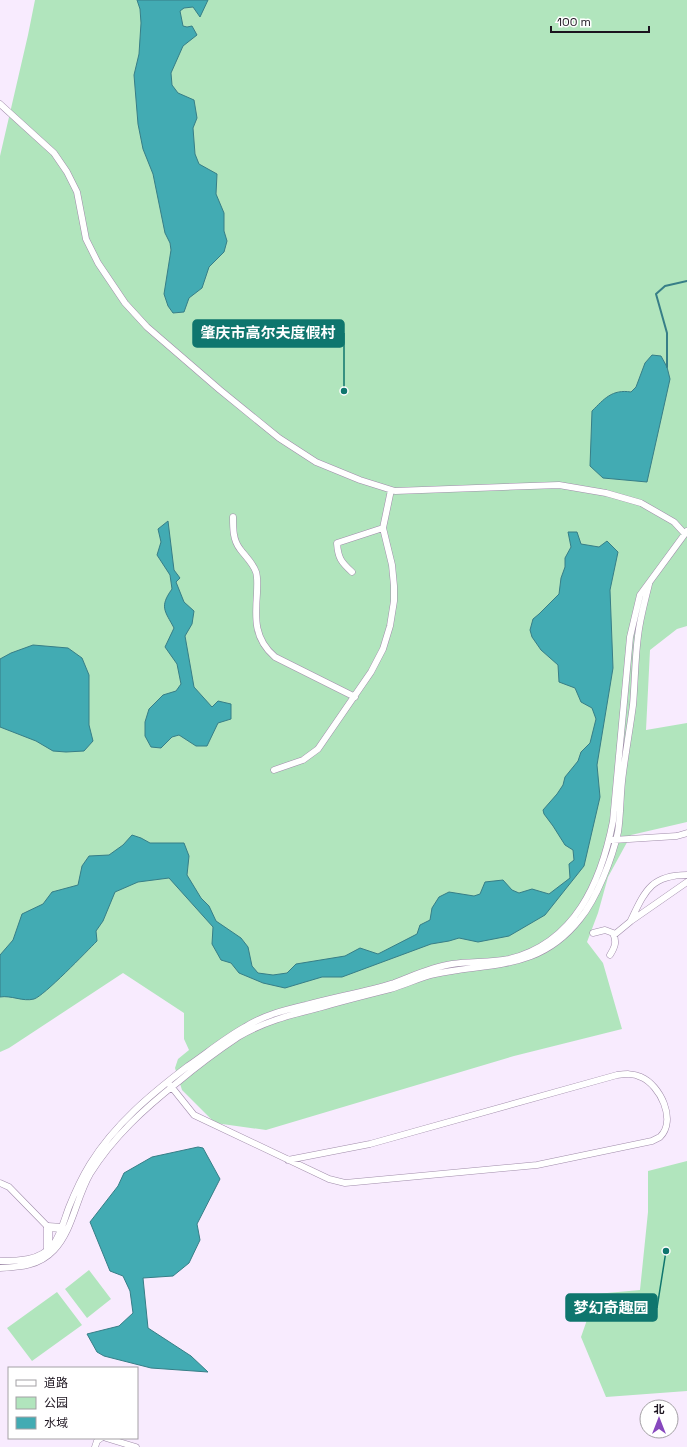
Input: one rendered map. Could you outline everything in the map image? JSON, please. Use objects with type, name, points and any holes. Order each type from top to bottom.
[{"type":"street","points":[[0,104],[54,153],[67,172],[76,192],[86,239],[98,263],[125,303],[147,327],[220,390],[291,446],[316,462],[360,480],[396,491],[559,484],[606,493],[641,503],[674,522],[686,533],[640,595],[630,637],[612,840],[583,906],[575,917],[543,946],[530,952],[509,958],[452,964],[429,969],[393,983],[276,1012],[246,1026],[207,1053],[170,1084],[131,1123],[100,1160],[90,1176],[80,1194],[66,1232],[52,1253],[37,1262],[22,1267],[0,1268]]},
{"type":"street","points":[[274,770],[303,760],[318,749],[371,672],[382,649],[390,626],[394,586],[392,565],[383,528],[391,490]]},
{"type":"street","points":[[233,517],[233,534],[239,548],[256,571],[256,625],[260,639],[267,650],[275,657],[355,697]]},
{"type":"street","points":[[352,572],[340,560],[337,543],[383,528]]},
{"type":"street","points":[[612,840],[677,836],[687,833]]},
{"type":"street","points":[[631,921],[649,886],[662,879],[687,875]]},
{"type":"street","points":[[614,935],[631,921],[687,882]]},
{"type":"street","points":[[593,933],[605,930],[613,933],[615,938],[615,946],[610,955]]},
{"type":"street","points":[[170,1084],[194,1115],[288,1160],[329,1179],[345,1183],[537,1165],[652,1141],[660,1137],[664,1128],[666,1110],[664,1101],[651,1083],[642,1077],[632,1074],[617,1075],[370,1144],[288,1160]]},
{"type":"street","points":[[0,1261],[21,1260],[37,1257],[52,1245],[62,1228],[77,1188],[102,1146],[126,1119],[155,1092],[170,1084]]},
{"type":"street","points":[[0,1183],[9,1187],[48,1226],[62,1228]]},
{"type":"street","points":[[48,1226],[48,1249]]},
{"type":"street","points":[[109,1439],[136,1447]]},
{"type":"green space","points":[[35,0],[687,0],[687,626],[677,629],[650,650],[646,730],[687,723],[687,822],[631,835],[608,877],[598,913],[587,942],[603,963],[622,1029],[514,1056],[266,1130],[215,1123],[182,1090],[175,1068],[178,1059],[189,1050],[184,1039],[184,1013],[123,973],[9,1048],[0,1052],[0,156]]},
{"type":"green space","points":[[687,1161],[687,1391],[606,1397],[581,1337],[596,1294],[640,1290],[648,1212],[648,1171]]},
{"type":"green space","points":[[89,1270],[111,1299],[87,1318],[65,1289]]},
{"type":"green space","points":[[57,1292],[82,1325],[32,1361],[7,1328]]},
{"type":"water","points":[[137,0],[208,0],[200,17],[193,7],[184,8],[180,11],[183,26],[192,26],[197,35],[183,46],[171,73],[172,85],[178,93],[194,100],[197,118],[193,128],[195,154],[199,164],[217,174],[216,194],[224,213],[224,231],[227,241],[224,252],[209,267],[202,288],[189,298],[184,312],[173,313],[168,306],[164,294],[171,250],[170,243],[165,233],[153,174],[143,149],[138,124],[134,75],[139,54],[141,23],[140,9]]},
{"type":"water","points":[[652,355],[661,356],[667,367],[670,379],[647,482],[603,478],[590,466],[592,411],[613,394],[624,391],[631,392],[636,387],[645,363]]},
{"type":"water","points":[[168,521],[174,570],[180,578],[176,582],[184,602],[194,611],[192,624],[185,636],[194,687],[212,707],[218,701],[231,704],[231,719],[218,723],[207,746],[196,746],[179,735],[172,737],[161,748],[151,747],[145,736],[145,722],[149,709],[163,695],[176,691],[181,684],[177,664],[165,647],[174,628],[165,609],[166,600],[172,589],[170,575],[157,555],[161,542],[158,529]]},
{"type":"water","points":[[568,532],[577,532],[581,544],[599,547],[607,541],[618,552],[610,590],[613,668],[597,765],[600,797],[584,866],[545,915],[509,936],[478,942],[459,938],[431,944],[342,977],[322,977],[285,988],[263,983],[239,973],[231,963],[221,960],[212,944],[213,927],[169,878],[138,882],[115,892],[103,921],[96,931],[97,941],[47,990],[30,1000],[0,997],[0,955],[13,940],[22,914],[43,904],[52,892],[78,885],[82,866],[89,856],[109,855],[123,845],[132,835],[150,843],[184,843],[189,856],[187,875],[201,898],[209,906],[216,921],[241,938],[248,947],[252,966],[258,973],[273,975],[287,973],[296,964],[345,956],[360,948],[378,954],[417,934],[420,925],[430,920],[432,908],[439,897],[449,892],[474,896],[480,894],[485,882],[503,880],[512,890],[519,893],[532,889],[549,894],[570,878],[569,864],[574,860],[573,850],[565,845],[544,814],[543,810],[557,794],[563,785],[565,777],[578,761],[581,752],[590,743],[596,719],[592,708],[581,702],[575,688],[559,682],[558,665],[541,650],[532,637],[530,630],[533,619],[559,594],[561,578],[565,567],[565,558],[571,547]]},
{"type":"water","points":[[33,645],[68,648],[82,658],[89,675],[89,725],[93,741],[84,751],[53,751],[36,741],[0,727],[0,659],[11,653]]},
{"type":"water","points":[[198,1147],[203,1148],[220,1179],[197,1224],[200,1240],[189,1263],[173,1276],[143,1278],[148,1328],[191,1356],[208,1372],[151,1368],[104,1356],[97,1352],[87,1334],[119,1326],[133,1313],[130,1291],[123,1276],[110,1271],[90,1222],[118,1186],[124,1173],[152,1157]]},
{"type":"waterway","points":[[667,367],[667,333],[656,294],[665,286],[687,281]]},
{"type":"place","name":"肇庆市高尔夫度假村","points":[[344,391]]},
{"type":"place","name":"梦幻奇趣园","points":[[666,1251]]}]
